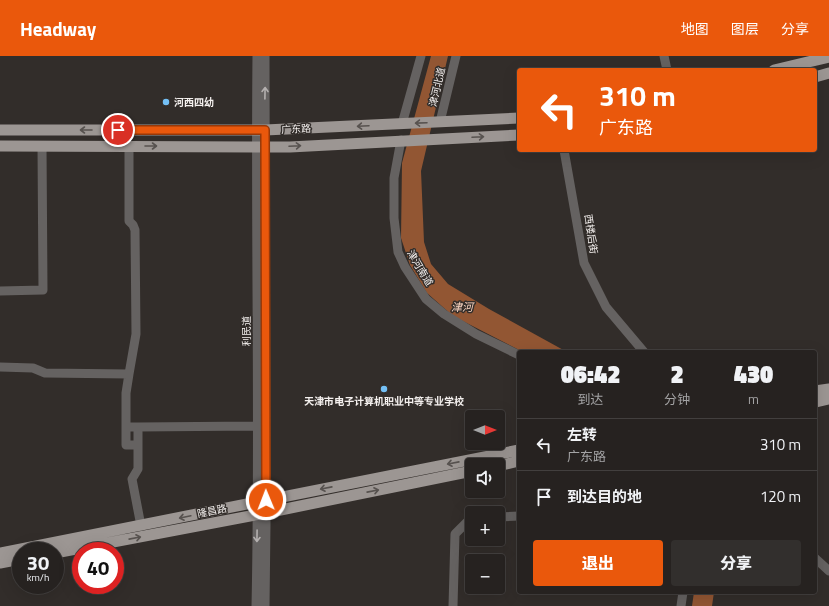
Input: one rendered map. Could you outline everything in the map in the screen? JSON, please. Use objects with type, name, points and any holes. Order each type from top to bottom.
[{"type":"main road","points":[[782,68],[829,57]]},
{"type":"main road","points":[[817,76],[829,73]]},
{"type":"main road","name":"广东路","points":[[0,130],[261,130],[517,118]]},
{"type":"main road","name":"广东路","points":[[0,146],[290,147],[400,140],[517,135]]},
{"type":"main road","points":[[817,391],[829,389]]},
{"type":"main road","points":[[817,402],[829,399]]},
{"type":"main road","name":"隆昌路","points":[[0,553],[517,450]]},
{"type":"main road","points":[[505,464],[517,461]]},
{"type":"main road","name":"隆昌路","points":[[64,551],[465,472]]},
{"type":"main road","points":[[0,563],[12,561]]},
{"type":"street","name":"利民道","points":[[257,56],[261,130]]},
{"type":"street","name":"利民道","points":[[265,606],[261,426],[260,147],[266,56]]},
{"type":"street","points":[[402,124],[421,56]]},
{"type":"street","name":"津河北道","points":[[440,122],[456,56]]},
{"type":"street","points":[[664,56],[667,68]]},
{"type":"street","name":"津河南道","points":[[400,140],[394,178],[394,218],[398,252],[405,268],[426,299],[444,314],[476,334],[517,354]]},
{"type":"street","points":[[0,291],[43,290],[42,146]]},
{"type":"street","points":[[129,146],[129,221],[135,230],[136,334],[126,393],[126,445],[138,445]]},
{"type":"street","name":"西楼后街","points":[[564,152],[584,263],[606,307],[642,350]]},
{"type":"street","points":[[0,367],[33,368],[45,373],[129,374]]},
{"type":"street","points":[[126,426],[261,426]]},
{"type":"street","points":[[138,427],[138,470],[132,480],[141,526]]},
{"type":"street","name":"利民道","points":[[256,606],[262,513]]},
{"type":"street","points":[[505,517],[517,516]]},
{"type":"street","points":[[453,606],[455,534],[465,524]]},
{"type":"street","points":[[817,560],[829,571]]},
{"type":"street","points":[[681,606],[683,594]]},
{"type":"water","name":"津河","points":[[431,56],[448,56],[421,171],[424,242],[431,264],[448,284],[489,309],[563,350],[519,350],[453,316],[427,293],[410,265],[401,238],[402,163]]},
{"type":"water","points":[[694,594],[714,594],[712,606],[692,606]]},
{"type":"place","name":"河西四幼","points":[[166,102]]},
{"type":"place","name":"天津市电子计算机职业中等专业学校","points":[[384,389]]},
{"type":"route","points":[[118,130],[265,130],[266,500]]}]
